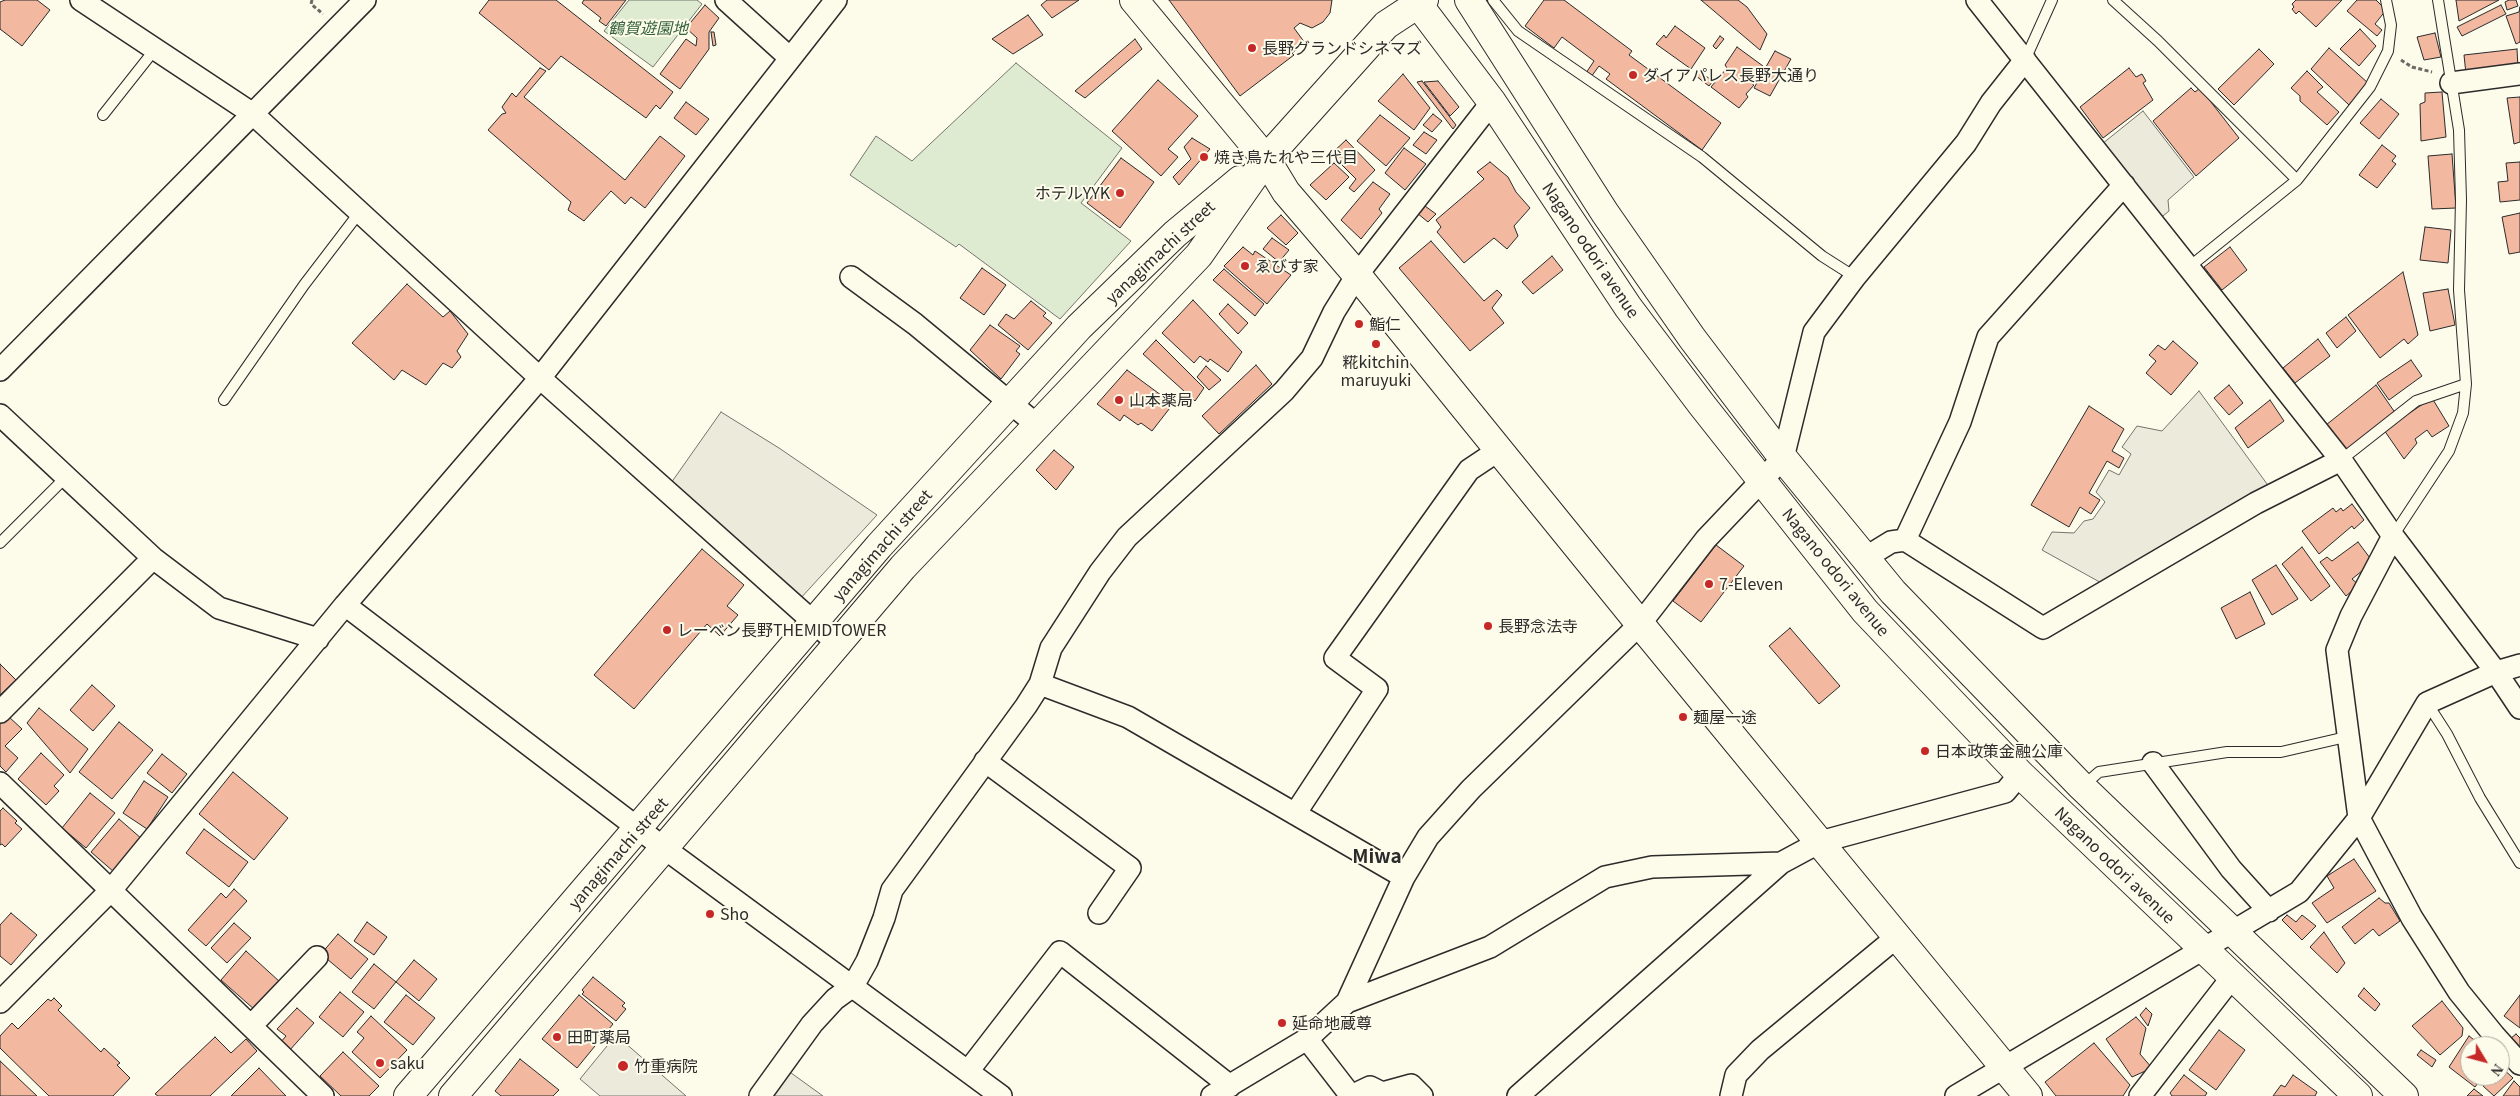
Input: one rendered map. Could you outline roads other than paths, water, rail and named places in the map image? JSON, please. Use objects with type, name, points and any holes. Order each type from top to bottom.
[{"type":"main road","points":[[1134,0],[1266,159],[1286,192],[1357,274],[1640,624],[2028,1096]]},
{"type":"main road","name":"Nagano odori avenue","points":[[1468,0],[1605,213],[1692,338],[1783,458],[1893,592],[2082,787],[2404,1096]]},
{"type":"main road","name":"yanagimachi street","points":[[453,1096],[903,567],[1199,255],[1266,159],[1386,24],[1419,1]]},
{"type":"main road","name":"Nagano odori avenue","points":[[1419,1],[1492,102],[1628,307],[1865,611],[2020,774],[2358,1096]]},
{"type":"main road","name":"yanagimachi street","points":[[408,1096],[879,546],[1079,327],[1175,234],[1266,159]]},
{"type":"street","points":[[81,0],[253,114],[540,378],[838,643]]},
{"type":"street","points":[[0,370],[365,0]]},
{"type":"street","points":[[726,0],[790,58]]},
{"type":"street","points":[[0,1002],[112,889],[345,605],[540,378],[836,0]]},
{"type":"street","points":[[1977,0],[2341,460],[2393,536],[2496,672],[2520,708]]},
{"type":"street","points":[[1347,1002],[1404,877],[1428,836],[1471,789],[1640,624],[1706,539],[1783,458],[1814,332],[1855,277],[1966,143],[1991,103],[2024,60]]},
{"type":"street","points":[[2450,79],[2520,74]]},
{"type":"street","points":[[760,1096],[812,1024],[836,999],[853,986],[867,961],[884,918],[892,890],[1040,684],[1051,648],[1100,572],[1122,544],[1284,391],[1312,358],[1334,312],[1357,274],[1492,102]]},
{"type":"street","points":[[1905,540],[1960,422],[1988,337],[2124,185]]},
{"type":"street","points":[[851,277],[916,324],[1037,425]]},
{"type":"street","points":[[0,415],[153,558],[219,608],[318,638]]},
{"type":"street","points":[[1294,814],[1377,689],[1336,658],[1470,470],[1499,450]]},
{"type":"street","points":[[1865,558],[1890,542],[1905,540],[2043,628],[2256,503],[2341,460]]},
{"type":"street","points":[[2393,536],[2351,616],[2337,650],[2346,737],[2359,818],[2412,918],[2459,992],[2494,1036],[2520,1064]]},
{"type":"street","points":[[0,712],[153,558]]},
{"type":"street","points":[[345,605],[638,829],[969,1070],[1001,1096]]},
{"type":"street","points":[[1956,1096],[2299,892],[2359,818],[2427,703],[2496,672],[2520,665]]},
{"type":"street","points":[[1040,684],[1128,717],[1404,877]]},
{"type":"street","points":[[985,761],[1130,868],[1099,913]]},
{"type":"street","points":[[2153,763],[2231,869],[2269,910]]},
{"type":"street","points":[[1518,1096],[1781,863],[1820,842],[2005,792],[2020,774]]},
{"type":"street","points":[[0,783],[112,889],[323,1096]]},
{"type":"street","points":[[969,1070],[1060,952],[1221,1091],[1307,1039],[1347,1002],[1490,947],[1605,878],[1652,867],[1781,863]]},
{"type":"street","points":[[1730,1096],[1736,1075],[1760,1050],[1898,936]]},
{"type":"street","points":[[252,1026],[316,957]]},
{"type":"street","points":[[2140,1096],[2233,976]]},
{"type":"street","points":[[1307,1039],[1351,1096],[1370,1087],[1382,1093],[1411,1085],[1422,1096]]},
{"type":"lane","points":[[1493,0],[1518,31],[1702,157],[1822,256],[1855,277]]},
{"type":"lane","points":[[2024,60],[2052,0]]},
{"type":"lane","points":[[2113,0],[2158,41],[2297,180]]},
{"type":"lane","points":[[2188,268],[2297,180],[2370,87],[2388,51],[2391,25],[2386,0]]},
{"type":"lane","points":[[2393,536],[2449,451],[2463,413],[2466,384],[2459,290],[2461,200],[2459,130],[2438,0]]},
{"type":"lane","points":[[103,116],[156,48]]},
{"type":"lane","points":[[224,400],[294,299],[360,213]]},
{"type":"lane","points":[[2341,460],[2416,401],[2466,384]]},
{"type":"lane","points":[[0,543],[66,477]]},
{"type":"lane","points":[[2427,703],[2447,734],[2480,798],[2520,863]]},
{"type":"lane","points":[[2082,787],[2099,772],[2227,752],[2281,752],[2346,737]]},
{"type":"place","name":"長野グランドシネマズ","points":[[1252,48]]},
{"type":"place","name":"ダイアパレス長野大通り","points":[[1633,75]]},
{"type":"place","name":"焼き鳥たれや三代目","points":[[1204,157]]},
{"type":"place","name":"ホテルYYK","points":[[1120,193]]},
{"type":"place","name":"ゑびす家","points":[[1245,266]]},
{"type":"place","name":"鮨仁","points":[[1359,324]]},
{"type":"place","name":"糀kitchin maruyuki","points":[[1376,344]]},
{"type":"place","name":"山本薬局","points":[[1119,400]]},
{"type":"place","name":"7-Eleven","points":[[1709,584]]},
{"type":"place","name":"長野念法寺","points":[[1488,626]]},
{"type":"place","name":"レーベン長野THEMIDTOWER","points":[[667,630]]},
{"type":"place","name":"麺屋一途","points":[[1683,717]]},
{"type":"place","name":"日本政策金融公庫","points":[[1925,751]]},
{"type":"place","name":"Sho","points":[[710,914]]},
{"type":"place","name":"延命地蔵尊","points":[[1282,1023]]},
{"type":"place","name":"田町薬局","points":[[557,1037]]},
{"type":"place","name":"saku","points":[[380,1063]]},
{"type":"place","name":"竹重病院","points":[[623,1066]]},
{"type":"district","name":"Miwa","points":[[1377,856]]},
{"type":"park label","name":"鶴賀遊園地","points":[[648,28]]}]
